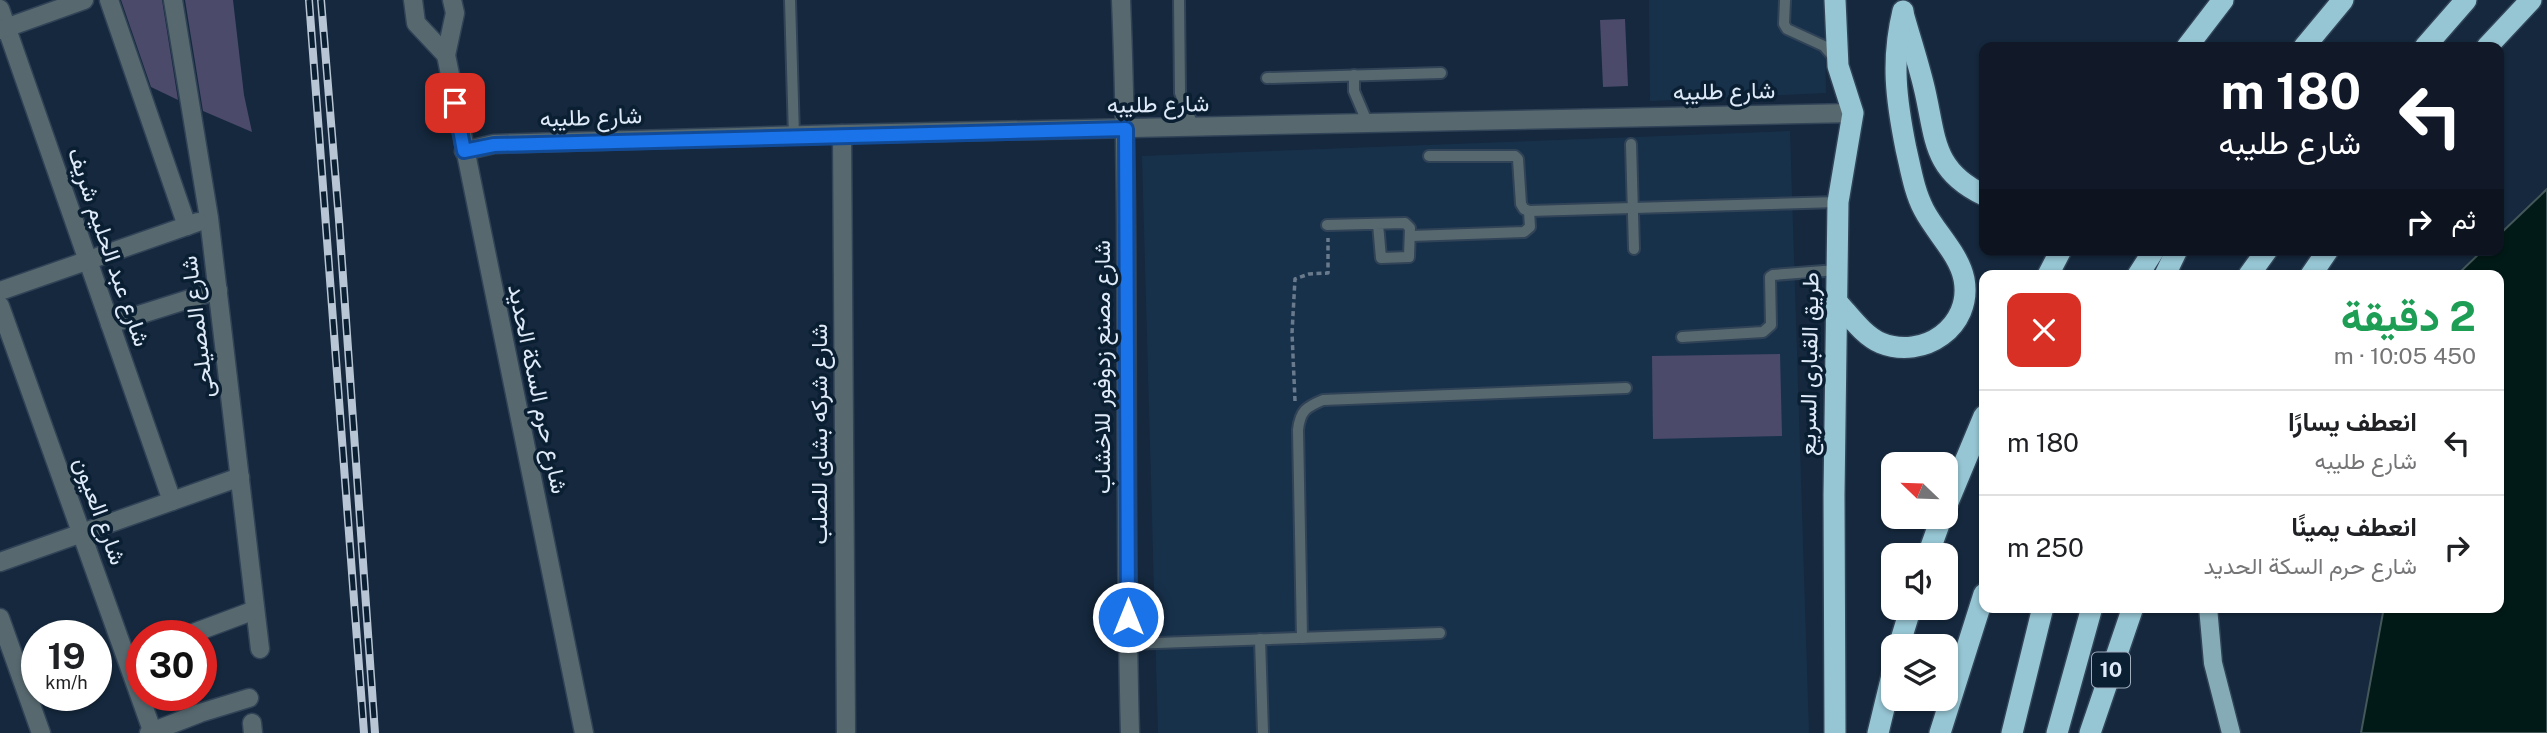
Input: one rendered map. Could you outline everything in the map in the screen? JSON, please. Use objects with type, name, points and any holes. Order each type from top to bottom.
[{"type":"highway","name":"طريق القبارى السريع","points":[[1835,0],[1838,66],[1853,113],[1838,202],[1834,495],[1835,733]]},
{"type":"highway","points":[[2192,42],[2223,0]]},
{"type":"highway","points":[[2308,42],[2343,0]]},
{"type":"highway","points":[[2429,42],[2466,0]]},
{"type":"highway","points":[[2492,42],[2531,0]]},
{"type":"highway","points":[[1902,6],[1922,77],[1938,150],[1950,170],[1961,181],[1979,192]]},
{"type":"highway","points":[[1838,303],[1878,342],[1896,348],[1914,348],[1932,343],[1947,332],[1959,317],[1965,299],[1959,262],[1922,207],[1909,164],[1899,116],[1895,75],[1902,6]]},
{"type":"highway","points":[[1958,478],[1979,428]]},
{"type":"highway","points":[[1940,733],[1979,610]]},
{"type":"highway","points":[[2012,733],[2041,613]]},
{"type":"highway","name":"10","points":[[2057,733],[2090,613]]},
{"type":"highway","name":"10","points":[[2090,733],[2131,613]]},
{"type":"highway","points":[[1878,733],[1883,711]]},
{"type":"main road","points":[[2209,613],[2213,663],[2231,733]]},
{"type":"street","points":[[3,29],[84,0]]},
{"type":"street","points":[[108,0],[187,226]]},
{"type":"street","name":"شارع المصيلحى","points":[[173,0],[209,218],[260,649]]},
{"type":"street","points":[[413,0],[416,23],[446,55]]},
{"type":"street","name":"شارع حرم السكة الحديد","points":[[452,0],[455,13],[446,55],[584,733]]},
{"type":"street","name":"شارع مصنع زدوفور للاخشاب","points":[[1121,0],[1126,129],[1130,733]]},
{"type":"street","name":"شارع عبد الحليم شريف","points":[[0,9],[3,29],[172,501]]},
{"type":"street","name":"شارع طليبه","points":[[464,151],[494,145],[842,134],[1853,113]]},
{"type":"street","name":"شارع شركه بشاى للصلب","points":[[842,134],[846,733]]},
{"type":"street","points":[[0,291],[209,218]]},
{"type":"street","points":[[110,324],[218,290]]},
{"type":"street","name":"شارع العيون","points":[[0,306],[81,533],[126,637]]},
{"type":"street","points":[[0,562],[240,477]]},
{"type":"street","points":[[217,624],[255,610]]},
{"type":"street","points":[[0,618],[41,733]]},
{"type":"street","points":[[151,733],[200,713],[249,698]]},
{"type":"street","name":"شارع العيون","points":[[146,711],[151,733]]},
{"type":"lane","points":[[790,0],[794,136]]},
{"type":"lane","points":[[1179,0],[1180,93],[1194,128]]},
{"type":"lane","points":[[1785,0],[1784,24],[1787,29],[1824,46],[1833,55],[1838,66]]},
{"type":"lane","points":[[1267,78],[1441,72]]},
{"type":"lane","points":[[1354,75],[1354,91],[1368,124]]},
{"type":"lane","points":[[1631,144],[1634,249]]},
{"type":"lane","points":[[1429,156],[1515,156],[1518,159],[1521,204],[1529,211],[1838,202]]},
{"type":"lane","points":[[1410,236],[1524,232],[1530,227],[1529,211]]},
{"type":"lane","points":[[1327,225],[1405,223],[1410,228],[1409,257],[1384,259],[1379,255],[1378,224]]},
{"type":"lane","points":[[1682,337],[1763,332],[1771,325],[1770,277],[1837,270]]},
{"type":"lane","points":[[1302,638],[1299,417],[1306,407],[1323,400],[1626,388]]},
{"type":"lane","points":[[1128,644],[1440,633]]},
{"type":"lane","points":[[1260,639],[1263,733]]},
{"type":"path","points":[[1299,417],[1294,401],[1293,377],[1295,279],[1309,274],[1325,274],[1330,270],[1327,225]]},
{"type":"shaded area","points":[[1649,0],[1824,0],[1826,93],[1650,101]]},
{"type":"shaded area","points":[[1790,131],[1809,733],[1158,733],[1142,156]]},
{"type":"shaded area","points":[[2547,189],[2547,733],[2361,733],[2383,613],[2504,613],[2504,270],[2462,270],[2477,256],[2504,256],[2504,230]]},
{"type":"building","points":[[121,0],[162,0],[178,100],[151,87]]},
{"type":"building","points":[[185,0],[233,0],[244,95],[252,132],[203,111]]},
{"type":"building","points":[[1625,19],[1628,86],[1603,87],[1600,20]]},
{"type":"building","points":[[1780,354],[1782,436],[1653,439],[1652,356]]},
{"type":"railway","points":[[309,0],[364,733]]},
{"type":"railway","points":[[321,0],[375,733]]},
{"type":"route","points":[[455,103],[464,151],[494,145],[842,134],[1126,129],[1128,617]]}]
